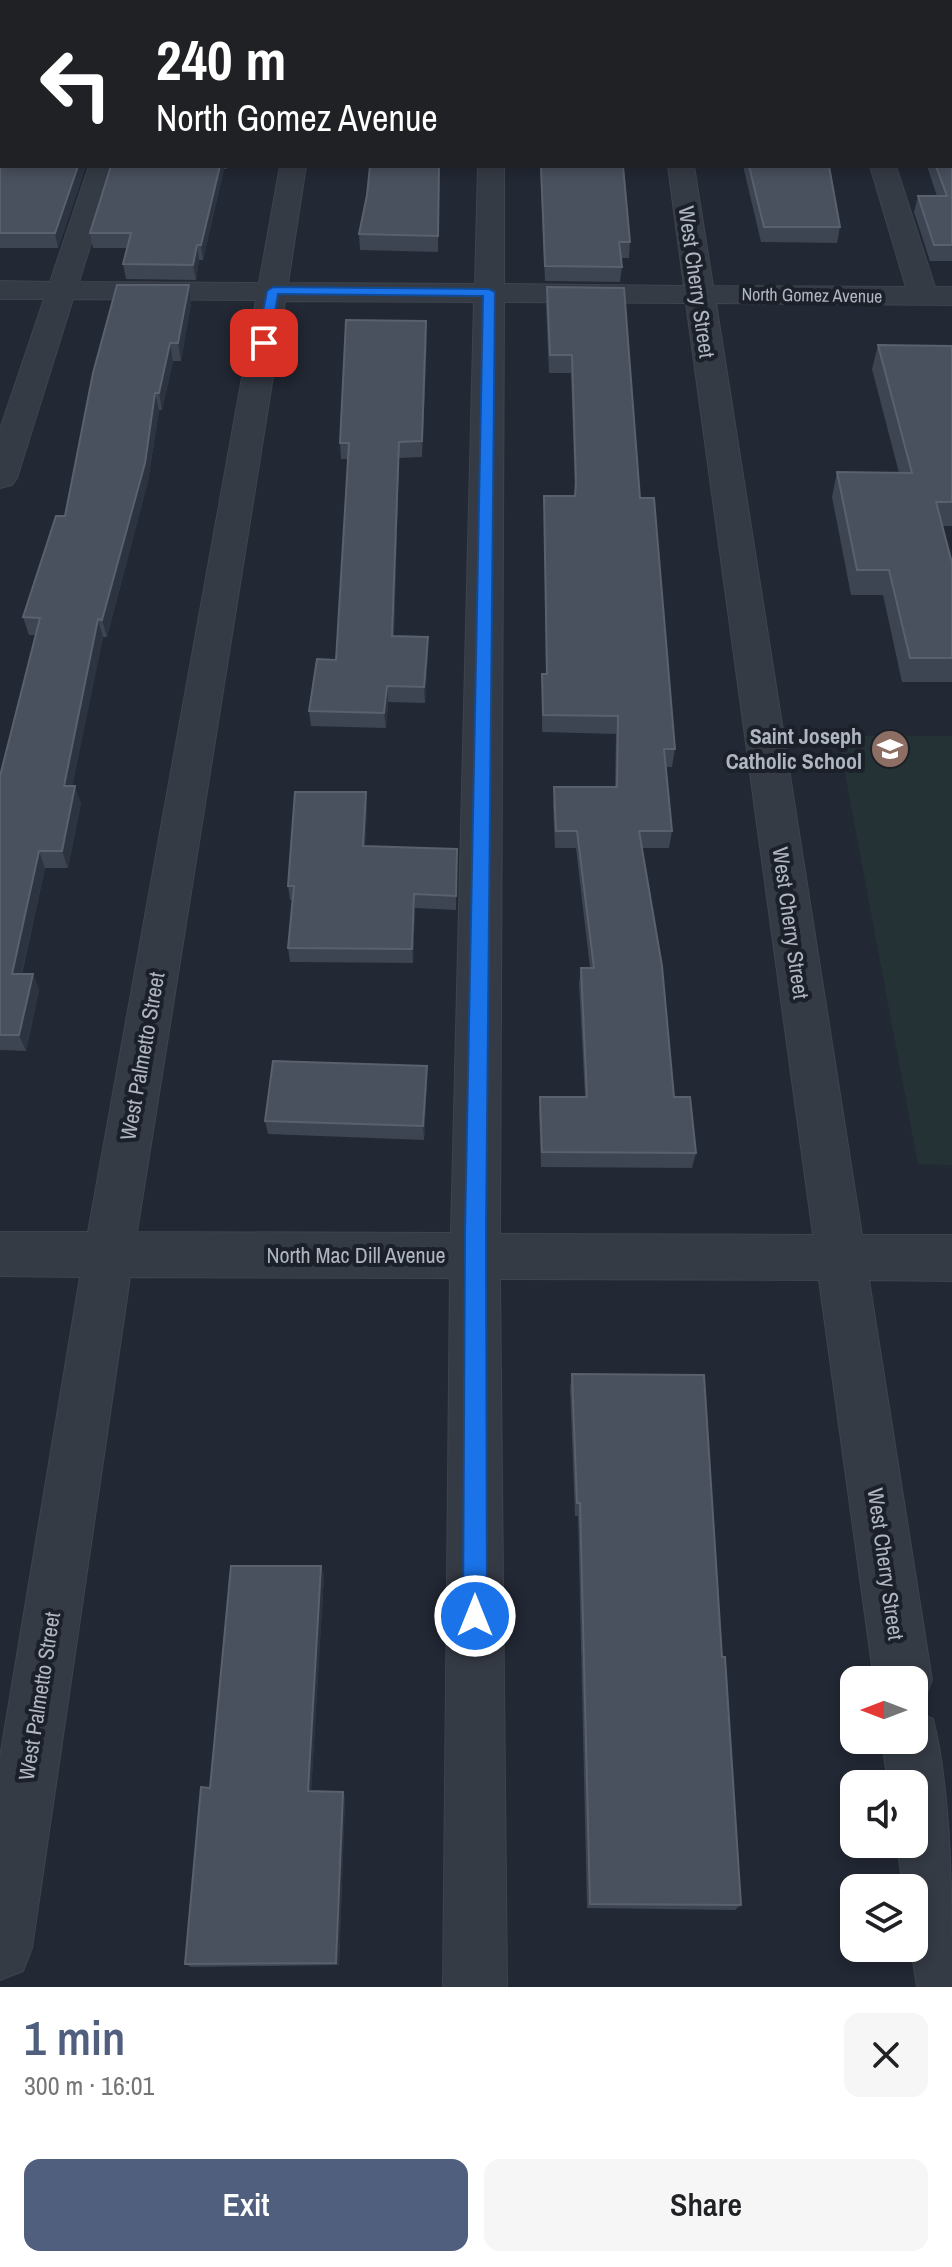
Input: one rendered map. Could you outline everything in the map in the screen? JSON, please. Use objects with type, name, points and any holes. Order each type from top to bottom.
[{"type":"street","points":[[0,478],[101,168]]},
{"type":"street","name":"West Palmetto Street","points":[[0,1948],[109,1254],[293,168]]},
{"type":"street","points":[[475,1987],[475,1256],[491,168]]},
{"type":"street","name":"West Cherry Street","points":[[681,168],[901,1666]]},
{"type":"street","points":[[884,168],[937,296]]},
{"type":"street","name":"North Gomez Avenue","points":[[0,290],[937,296]]},
{"type":"street","name":"North Mac Dill Avenue","points":[[0,1254],[952,1258]]},
{"type":"street","points":[[914,1754],[949,1987]]},
{"type":"shaded area","points":[[838,736],[952,736],[952,1165],[918,1164]]},
{"type":"building","points":[[0,168],[77,168],[55,233],[0,233]]},
{"type":"building","points":[[110,168],[220,168],[201,245],[197,245],[193,265],[123,264],[131,233],[90,233]]},
{"type":"building","points":[[370,168],[439,168],[438,236],[359,234]]},
{"type":"building","points":[[541,168],[623,168],[630,242],[619,242],[622,267],[545,266]]},
{"type":"building","points":[[749,168],[829,168],[840,227],[764,227]]},
{"type":"building","points":[[937,168],[952,168],[952,245],[934,245],[918,196],[947,196]]},
{"type":"building","points":[[117,285],[189,285],[178,343],[170,343],[159,393],[155,393],[145,463],[102,620],[98,619],[64,786],[75,786],[62,851],[39,851],[12,974],[33,974],[19,1035],[0,1035],[0,776],[40,618],[23,617],[56,516],[65,516],[93,373]]},
{"type":"building","points":[[547,287],[624,288],[640,498],[654,498],[675,749],[664,749],[672,831],[639,831],[662,966],[674,1097],[690,1097],[696,1153],[542,1152],[540,1097],[587,1097],[581,968],[594,968],[577,831],[556,831],[554,787],[617,787],[618,716],[543,715],[542,674],[547,674],[544,496],[575,496],[576,482],[572,355],[550,355]]},
{"type":"building","points":[[346,320],[426,321],[422,441],[399,442],[392,636],[428,637],[424,687],[387,686],[384,713],[309,711],[317,659],[336,660],[349,443],[340,443]]},
{"type":"building","points":[[878,345],[952,346],[952,502],[936,502],[952,563],[952,658],[910,658],[889,570],[857,570],[837,472],[912,473]]},
{"type":"building","points":[[295,792],[366,792],[363,846],[457,849],[456,896],[414,894],[412,949],[288,948],[294,886],[288,886]]},
{"type":"building","points":[[273,1061],[427,1066],[423,1126],[265,1121]]},
{"type":"building","points":[[572,1374],[704,1375],[741,1905],[590,1904],[580,1503],[577,1503]]},
{"type":"building","points":[[231,1566],[321,1566],[308,1791],[343,1792],[336,1963],[185,1964],[201,1787],[210,1788]]},
{"type":"place","name":"Saint Joseph Catholic School","points":[[890,749]]},
{"type":"route","points":[[264,343],[273,291],[489,292],[475,1231],[475,1616]]}]
